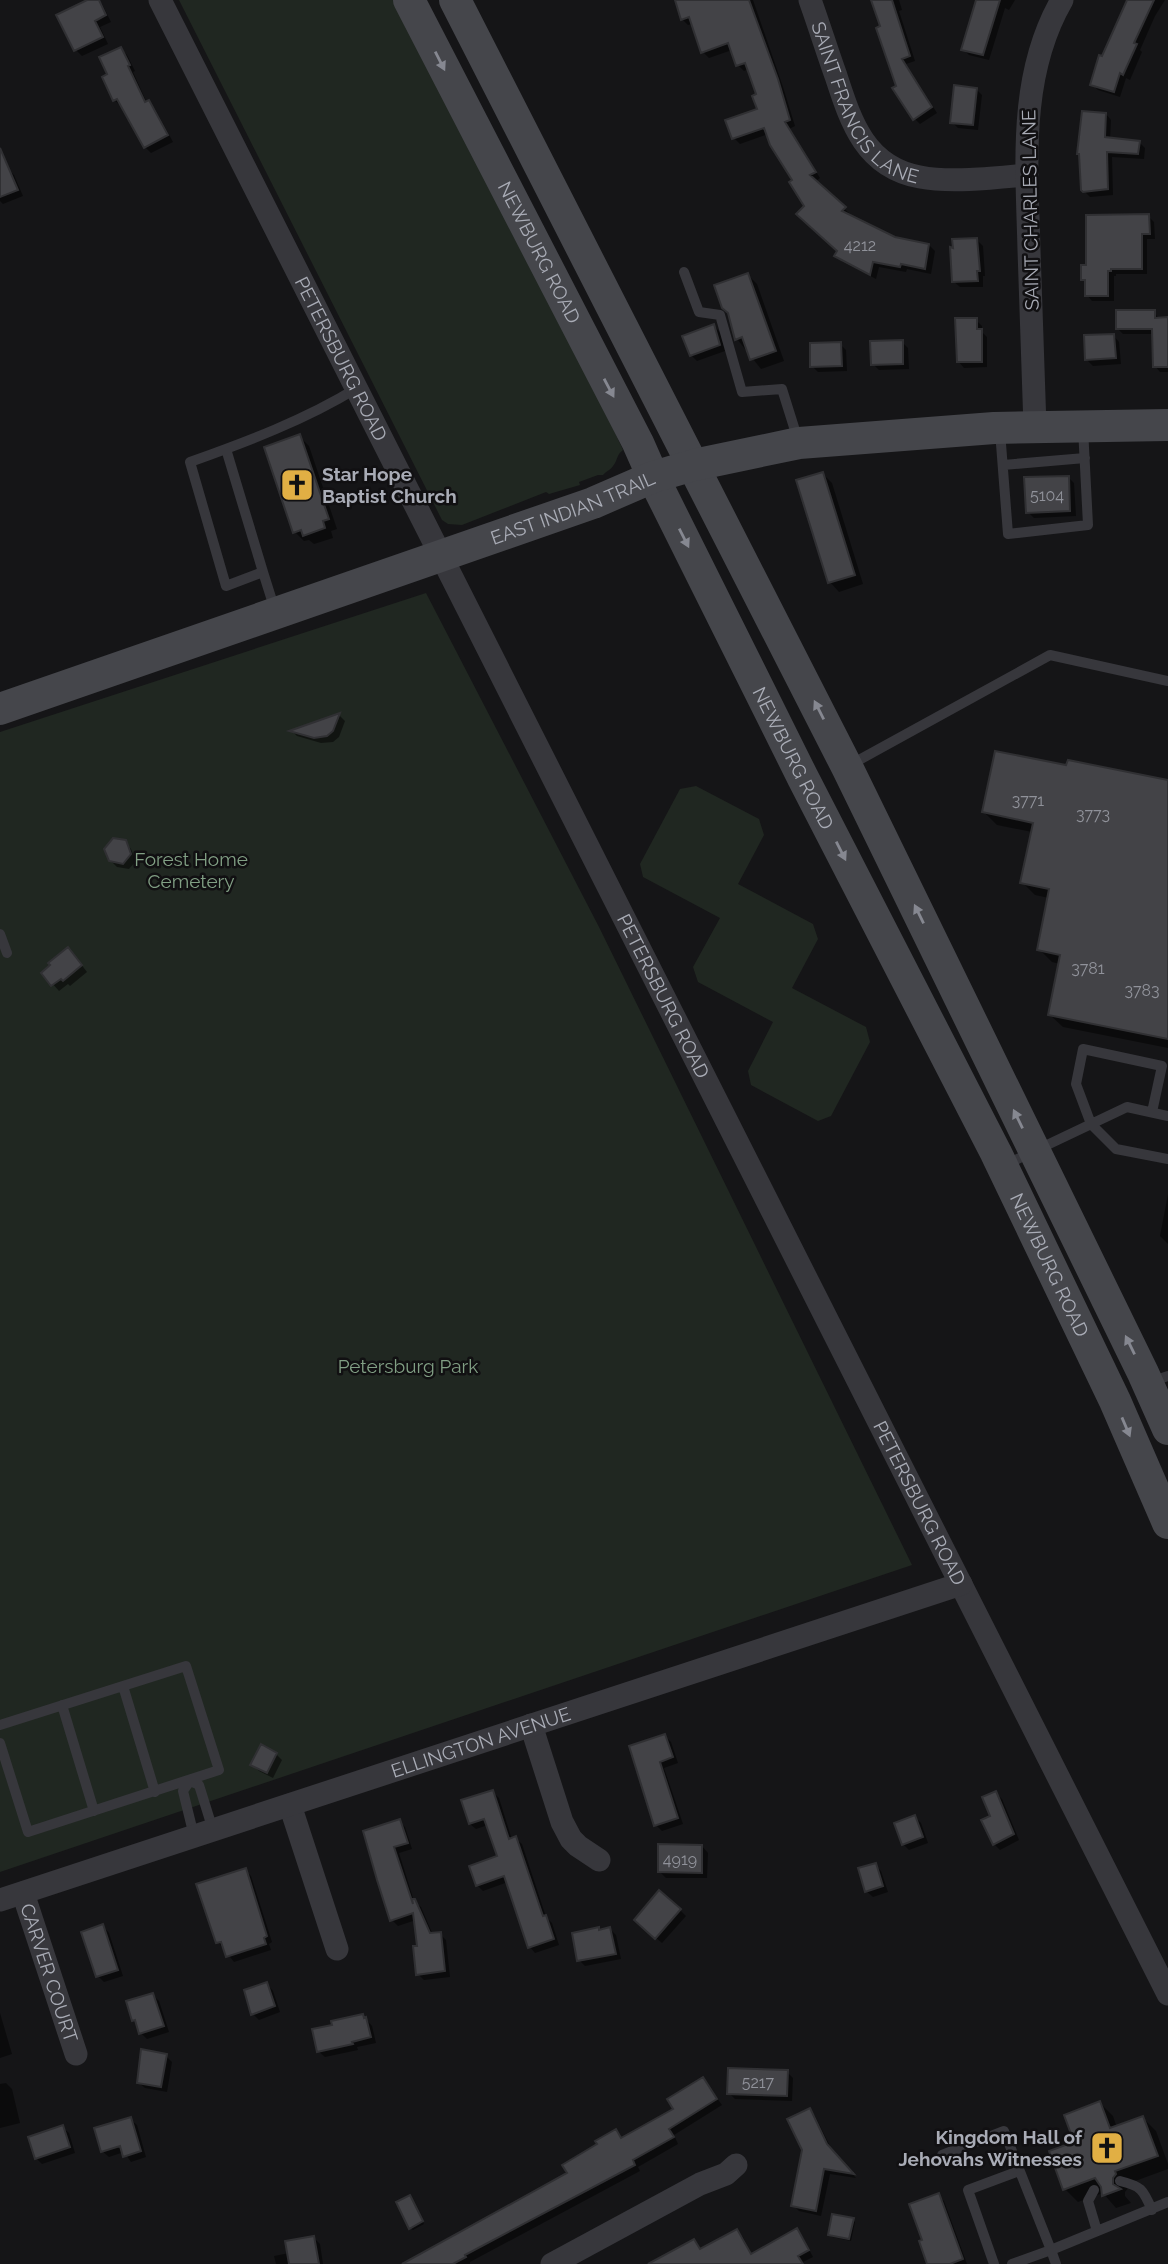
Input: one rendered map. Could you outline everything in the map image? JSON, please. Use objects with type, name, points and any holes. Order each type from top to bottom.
[{"type":"main road","name":"NEWBURG ROAD","points":[[410,0],[638,443],[809,790],[1002,1166],[1115,1401],[1168,1523]]},
{"type":"main road","name":"NEWBURG ROAD","points":[[455,0],[847,767],[1033,1151],[1158,1380],[1168,1429]]},
{"type":"main road","name":"EAST INDIAN TRAIL","points":[[0,709],[593,503],[653,477],[694,465],[799,443],[1000,428],[1168,425]]},
{"type":"street","name":"PETERSBURG ROAD","points":[[160,0],[1168,1994]]},
{"type":"street","name":"SAINT FRANCIS LANE","points":[[810,0],[851,121],[867,147],[878,157],[896,169],[932,179],[1027,175]]},
{"type":"street","name":"SAINT CHARLES LANE","points":[[1035,427],[1027,175],[1030,96],[1037,59],[1046,32],[1062,0]]},
{"type":"street","name":"ELLINGTON AVENUE","points":[[0,1900],[961,1584]]},
{"type":"street","points":[[531,1725],[567,1830],[578,1846],[599,1860]]},
{"type":"street","points":[[290,1805],[337,1950]]},
{"type":"street","name":"CARVER COURT","points":[[23,1892],[76,2054]]},
{"type":"street","points":[[552,2264],[700,2185],[726,2174],[736,2165]]},
{"type":"lane","points":[[684,272],[699,312],[720,315],[742,393],[782,389],[799,443]]},
{"type":"lane","points":[[263,572],[226,586],[190,462],[329,405],[356,388]]},
{"type":"lane","points":[[1000,428],[1008,534],[1088,525],[1083,427]]},
{"type":"lane","points":[[226,449],[276,613]]},
{"type":"lane","points":[[1003,465],[1085,458]]},
{"type":"lane","points":[[847,767],[1051,655],[1168,681]]},
{"type":"lane","points":[[0,934],[6,953]]},
{"type":"lane","points":[[1152,1112],[1162,1066],[1083,1049],[1076,1084],[1091,1124],[1116,1149],[1168,1159]]},
{"type":"lane","points":[[1002,1166],[1127,1107],[1168,1116]]},
{"type":"lane","points":[[0,1725],[186,1666],[219,1770],[28,1832],[0,1743]]},
{"type":"lane","points":[[123,1686],[155,1792]]},
{"type":"lane","points":[[62,1705],[94,1811]]},
{"type":"lane","points":[[190,1781],[183,1791],[203,1833]]},
{"type":"lane","points":[[190,1781],[200,1785],[203,1833]]},
{"type":"lane","points":[[942,2155],[1004,2131],[1056,2264]]},
{"type":"lane","points":[[994,2264],[968,2190],[1018,2171]]},
{"type":"lane","points":[[1120,2181],[1138,2186],[1152,2210]]},
{"type":"lane","points":[[1094,2190],[1088,2201],[1097,2231]]},
{"type":"lane","points":[[1012,2264],[1168,2202]]},
{"type":"green space","points":[[179,0],[398,0],[589,377],[623,450],[611,469],[603,475],[579,482],[580,485],[549,494],[546,492],[462,525],[448,524],[442,520]]},
{"type":"green space","name":"Petersburg Park","points":[[426,593],[599,927],[912,1565],[0,1872],[0,732]]},
{"type":"green space","points":[[696,786],[759,819],[764,835],[738,884],[813,924],[818,939],[792,988],[866,1027],[870,1042],[831,1116],[818,1121],[751,1085],[748,1071],[773,1022],[698,982],[693,967],[720,918],[643,877],[640,864],[680,789]]},
{"type":"building","points":[[87,0],[99,0],[106,15],[95,21],[103,37],[74,51],[56,15]]},
{"type":"building","points":[[675,0],[749,0],[778,79],[790,120],[785,122],[816,172],[810,175],[846,207],[842,211],[895,237],[929,244],[925,269],[873,262],[870,275],[834,256],[837,251],[796,214],[804,206],[789,182],[792,180],[770,145],[764,128],[732,139],[725,120],[757,109],[752,96],[756,94],[745,63],[736,66],[728,43],[701,53],[689,17],[681,20]]},
{"type":"building","points":[[871,0],[892,0],[910,56],[902,59],[932,107],[913,120],[892,88],[896,86],[876,28],[880,26]]},
{"type":"building","points":[[976,0],[1000,0],[983,55],[961,50]]},
{"type":"building","points":[[1127,0],[1154,0],[1114,92],[1090,85],[1099,55],[1102,56]]},
{"type":"building","points":[[121,47],[145,102],[149,100],[168,135],[144,148],[117,99],[113,101],[102,77],[107,74],[99,57]]},
{"type":"building","points":[[954,85],[977,88],[973,125],[950,123]]},
{"type":"building","points":[[1082,111],[1106,113],[1105,137],[1140,141],[1138,154],[1107,152],[1108,189],[1081,190],[1077,154]]},
{"type":"building","points":[[0,148],[18,190],[0,197]]},
{"type":"building","points":[[1149,214],[1150,234],[1142,234],[1142,269],[1111,269],[1108,271],[1108,296],[1085,296],[1081,265],[1086,265],[1086,215]]},
{"type":"building","points":[[977,238],[980,271],[977,271],[978,281],[952,282],[952,239]]},
{"type":"building","points":[[748,273],[776,351],[750,360],[742,337],[735,340],[728,313],[722,308],[714,285]]},
{"type":"building","points":[[1116,310],[1155,310],[1155,318],[1168,317],[1168,367],[1153,367],[1152,329],[1116,329]]},
{"type":"building","points":[[955,318],[977,318],[977,329],[982,329],[982,362],[957,362]]},
{"type":"building","points":[[714,324],[720,345],[690,356],[682,336]]},
{"type":"building","points":[[1114,334],[1116,358],[1085,360],[1084,335]]},
{"type":"building","points":[[903,340],[903,364],[871,365],[870,341]]},
{"type":"building","points":[[841,342],[842,366],[810,367],[810,343]]},
{"type":"building","name":"Star Hope Baptist Church","points":[[300,434],[329,519],[323,521],[325,528],[303,536],[301,530],[293,533],[264,447]]},
{"type":"building","points":[[823,472],[855,575],[828,583],[796,480]]},
{"type":"building","points":[[1069,476],[1070,511],[1026,513],[1024,477]]},
{"type":"building","points":[[340,713],[333,731],[327,736],[314,738],[289,731]]},
{"type":"building","points":[[995,751],[1066,765],[1068,760],[1168,780],[1168,1039],[1048,1015],[1060,955],[1037,950],[1049,889],[1020,883],[1033,823],[982,812]]},
{"type":"building","points":[[113,838],[126,840],[131,854],[123,864],[109,861],[104,849]]},
{"type":"building","points":[[68,947],[82,965],[63,981],[61,979],[51,986],[41,973],[50,965],[48,963]]},
{"type":"building","points":[[665,1734],[673,1757],[660,1762],[678,1818],[654,1826],[629,1746]]},
{"type":"building","points":[[261,1744],[277,1753],[267,1773],[250,1765]]},
{"type":"building","points":[[493,1790],[509,1839],[516,1836],[543,1916],[546,1915],[554,1939],[528,1948],[504,1876],[476,1886],[469,1866],[497,1856],[484,1819],[469,1824],[461,1800]]},
{"type":"building","points":[[996,1791],[1014,1834],[993,1845],[981,1820],[990,1816],[982,1797]]},
{"type":"building","points":[[915,1815],[923,1837],[902,1845],[894,1823]]},
{"type":"building","points":[[400,1819],[408,1843],[394,1847],[413,1904],[412,1899],[415,1899],[430,1933],[441,1932],[445,1971],[416,1975],[413,1946],[417,1946],[413,1913],[390,1921],[377,1880],[363,1831]]},
{"type":"building","points":[[658,1844],[702,1845],[702,1873],[658,1872]]},
{"type":"building","points":[[876,1863],[883,1886],[865,1892],[858,1868]]},
{"type":"building","points":[[246,1868],[267,1936],[264,1938],[266,1944],[226,1957],[221,1942],[216,1943],[196,1884]]},
{"type":"building","points":[[659,1890],[681,1909],[655,1939],[634,1920]]},
{"type":"building","points":[[103,1924],[118,1970],[96,1977],[81,1932]]},
{"type":"building","points":[[599,1927],[599,1930],[610,1927],[616,1954],[577,1961],[572,1933]]},
{"type":"building","points":[[267,1982],[275,2006],[251,2015],[244,1990]]},
{"type":"building","points":[[153,1993],[164,2026],[139,2034],[126,2001]]},
{"type":"building","points":[[363,2014],[371,2037],[317,2052],[312,2029],[332,2025],[331,2021]]},
{"type":"building","points":[[141,2049],[167,2054],[161,2087],[137,2083]]},
{"type":"building","points":[[728,2068],[788,2070],[787,2096],[727,2094]]},
{"type":"building","points":[[703,2077],[717,2099],[669,2129],[674,2137],[633,2160],[635,2165],[465,2255],[466,2257],[453,2264],[402,2264],[567,2173],[562,2165],[597,2144],[595,2141],[616,2129],[621,2138],[673,2109],[667,2099]]},
{"type":"building","name":"Kingdom Hall of Jehovahs Witnesses","points":[[1100,2101],[1110,2128],[1143,2116],[1158,2156],[1115,2171],[1113,2184],[1121,2189],[1102,2196],[1101,2187],[1095,2178],[1063,2190],[1049,2151],[1074,2142],[1064,2115]]},
{"type":"building","points":[[810,2108],[827,2144],[854,2174],[824,2169],[816,2211],[791,2206],[802,2150],[787,2119]]},
{"type":"building","points":[[131,2117],[141,2151],[123,2157],[120,2146],[101,2152],[94,2128]]},
{"type":"building","points":[[63,2125],[70,2147],[35,2159],[28,2137]]},
{"type":"building","points":[[939,2193],[963,2259],[950,2264],[927,2264],[919,2241],[922,2240],[909,2204]]},
{"type":"building","points":[[410,2195],[423,2221],[409,2229],[396,2202]]},
{"type":"building","points":[[832,2214],[854,2218],[849,2239],[828,2235]]},
{"type":"building","points":[[797,2228],[809,2250],[798,2256],[803,2264],[648,2264],[694,2239],[700,2249],[737,2229],[751,2254]]},
{"type":"building","points":[[314,2236],[319,2264],[289,2264],[285,2241]]},
{"type":"place","name":"Star Hope Baptist Church","points":[[297,485]]},
{"type":"place","name":"Kingdom Hall of Jehovahs Witnesses","points":[[1107,2148]]},
{"type":"park label","name":"Forest Home Cemetery","points":[[191,870]]}]
